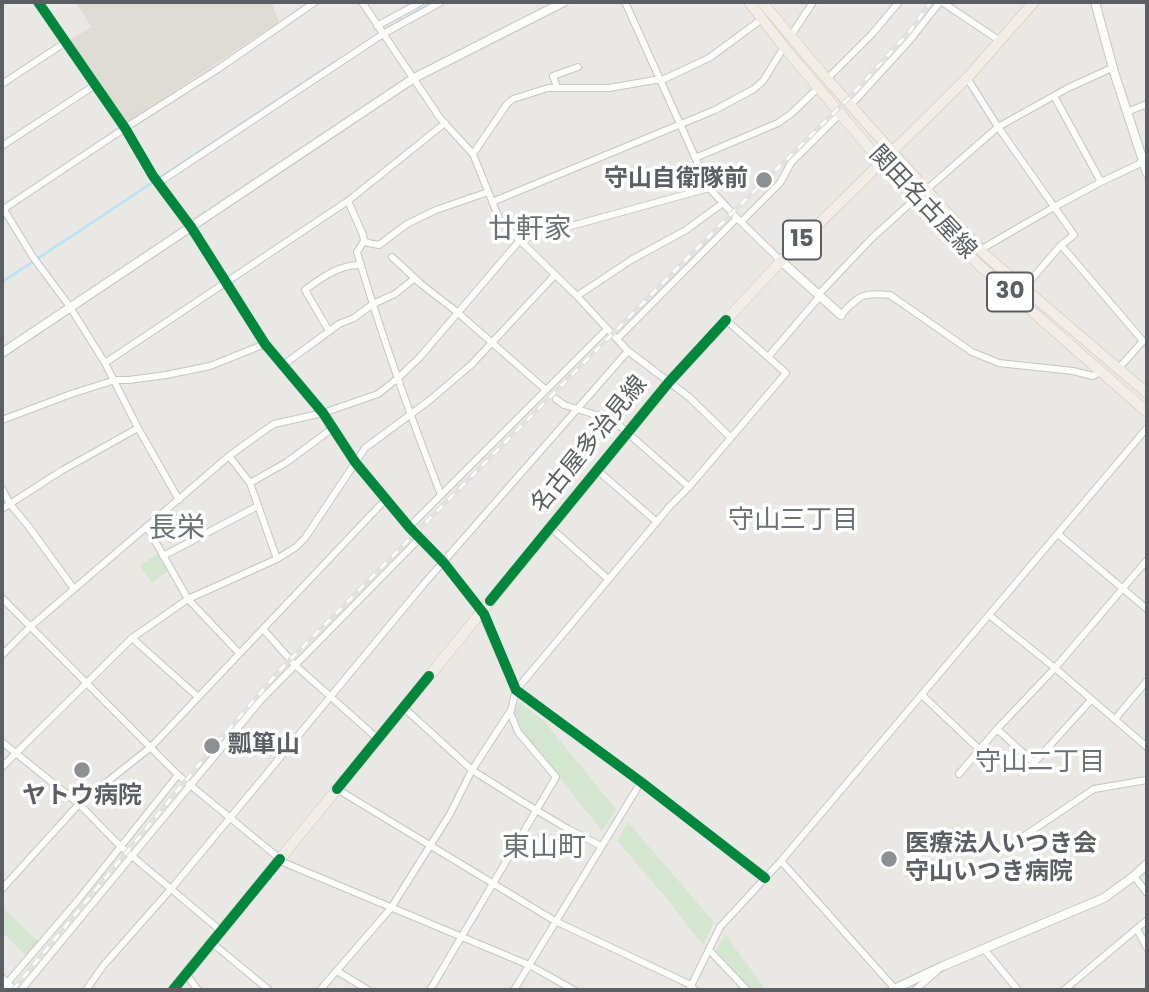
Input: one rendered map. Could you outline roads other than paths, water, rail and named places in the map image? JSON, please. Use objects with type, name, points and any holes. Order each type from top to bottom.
[{"type":"main road","name":"関田名古屋線","points":[[748,2],[881,162],[937,223],[978,264],[1147,412]]},
{"type":"main road","name":"関田名古屋線","points":[[762,2],[850,106],[980,250],[1147,393]]},
{"type":"main road","name":"名古屋多治見線","points":[[173,990],[669,382],[781,261],[967,78],[1034,2]]},
{"type":"street","points":[[38,2],[125,128],[156,181],[191,227],[265,344],[323,413],[355,462],[444,563],[482,611],[516,690],[765,878]]},
{"type":"street","points":[[179,500],[105,363],[2,209],[218,69],[315,2]]},
{"type":"street","points":[[362,2],[440,118],[473,154],[502,223],[577,296],[628,351],[689,397],[731,438]]},
{"type":"street","points":[[377,26],[421,2]]},
{"type":"street","points":[[156,181],[383,34],[441,2]]},
{"type":"street","points":[[2,353],[414,78],[564,2]]},
{"type":"street","points":[[625,2],[709,188],[781,261],[841,315],[859,297],[876,293],[890,295],[972,352],[999,363],[1073,371],[1093,376],[1100,372]]},
{"type":"street","points":[[827,79],[872,34],[898,2]]},
{"type":"street","points":[[850,106],[941,2],[1000,41]]},
{"type":"street","points":[[1095,2],[1127,112],[1145,158],[1147,173]]},
{"type":"street","points":[[790,37],[811,3]]},
{"type":"street","points":[[473,154],[513,99],[548,88],[608,88],[662,80],[709,58],[762,19]]},
{"type":"street","points":[[2,84],[66,43]]},
{"type":"street","points":[[492,202],[715,110],[754,89],[763,81],[784,47]]},
{"type":"street","points":[[557,87],[553,76],[578,67]]},
{"type":"street","points":[[926,190],[998,127],[1114,67]]},
{"type":"street","points":[[967,78],[1074,235],[1061,244],[1023,289]]},
{"type":"street","points":[[2,146],[95,85]]},
{"type":"street","points":[[695,158],[778,123],[819,88]]},
{"type":"street","points":[[1054,96],[1101,182]]},
{"type":"street","points":[[1127,112],[1147,104]]},
{"type":"street","points":[[617,339],[780,183],[791,163],[841,113]]},
{"type":"street","points":[[105,363],[348,201],[445,123]]},
{"type":"street","points":[[980,250],[1054,207],[1139,164],[1145,158]]},
{"type":"street","points":[[2,655],[30,627],[229,456],[274,424],[323,413],[378,394],[397,379],[420,357],[520,240],[709,188]]},
{"type":"street","points":[[364,241],[379,245],[407,224],[436,210],[488,192]]},
{"type":"street","points":[[768,357],[819,295],[872,238],[915,199]]},
{"type":"street","points":[[348,201],[363,234],[364,241],[357,252],[373,304],[409,414],[441,495]]},
{"type":"street","points":[[577,296],[632,260],[686,230],[723,203]]},
{"type":"street","points":[[1061,244],[1143,341],[1118,369]]},
{"type":"street","points":[[392,257],[546,390]]},
{"type":"street","points":[[329,331],[304,290],[326,275],[351,265],[361,265]]},
{"type":"street","points":[[2,767],[132,638],[188,599],[276,559],[296,547],[365,448],[472,364],[555,275]]},
{"type":"street","points":[[283,365],[339,324],[395,294],[415,278]]},
{"type":"street","points":[[320,990],[391,908],[450,814],[472,770],[510,712],[516,690],[786,373],[726,320]]},
{"type":"street","points":[[410,527],[607,328]]},
{"type":"street","points":[[2,420],[115,380],[166,375],[210,366],[265,344]]},
{"type":"street","points":[[86,990],[103,965],[172,889],[423,584],[628,351]]},
{"type":"street","points":[[556,399],[564,405],[613,420],[689,487]]},
{"type":"street","points":[[2,509],[61,471],[138,428]]},
{"type":"street","points":[[250,484],[287,462],[333,428]]},
{"type":"street","points":[[337,789],[555,921],[692,989],[720,927],[781,860],[1147,428]]},
{"type":"street","points":[[229,456],[250,484],[276,559]]},
{"type":"street","points":[[597,470],[657,522]]},
{"type":"street","points":[[2,489],[10,504],[74,589]]},
{"type":"street","points":[[2,889],[79,804],[151,747],[386,499]]},
{"type":"street","points":[[163,556],[258,506]]},
{"type":"street","points":[[147,527],[188,599],[239,653]]},
{"type":"street","points":[[550,527],[608,579]]},
{"type":"street","points":[[1058,534],[1147,608]]},
{"type":"street","points":[[21,990],[260,701],[420,538]]},
{"type":"street","points":[[959,774],[1055,668],[1147,559]]},
{"type":"street","points":[[2,598],[178,775],[279,859],[292,867],[529,965],[574,990]]},
{"type":"street","points":[[989,615],[1147,745]]},
{"type":"street","points":[[263,629],[295,665],[378,739]]},
{"type":"street","points":[[132,638],[198,697]]},
{"type":"street","points":[[1115,719],[1147,681]]},
{"type":"street","points":[[922,695],[980,750]]},
{"type":"street","points":[[997,729],[1034,763],[1091,700]]},
{"type":"street","points":[[403,708],[472,770],[601,846]]},
{"type":"street","points":[[430,990],[556,777],[518,732],[510,712]]},
{"type":"street","points":[[2,742],[79,804],[132,856],[221,931]]},
{"type":"street","points":[[15,990],[3,984],[48,936],[178,775]]},
{"type":"street","points":[[1024,836],[1094,789],[1147,780]]},
{"type":"street","points":[[514,990],[641,782]]},
{"type":"street","points":[[781,860],[894,990],[943,966],[1104,898],[1147,864]]},
{"type":"street","points":[[1134,876],[1147,893]]},
{"type":"street","points":[[1064,990],[1147,920]]},
{"type":"street","points":[[1137,929],[1147,948]]},
{"type":"street","points":[[212,943],[270,990]]},
{"type":"street","points":[[984,949],[1018,990]]},
{"type":"street","points":[[709,950],[747,990]]},
{"type":"street","points":[[915,990],[943,966]]},
{"type":"street","points":[[337,971],[368,990]]},
{"type":"street","points":[[187,974],[198,990]]},
{"type":"waterway","points":[[387,28],[434,2]]},
{"type":"waterway","points":[[2,282],[335,62]]},
{"type":"railway","points":[[13,990],[280,670],[851,96],[910,31],[931,2]]},
{"type":"place","name":"守山自衛隊前","points":[[764,180]]},
{"type":"place","name":"瓢箪山","points":[[212,746]]},
{"type":"place","name":"ヤトウ病院","points":[[82,770]]},
{"type":"place","name":"医療法人いつき会 守山いつき病院","points":[[889,859]]},
{"type":"district","name":"廿軒家","points":[[530,231]]},
{"type":"district","name":"守山三丁目","points":[[793,521]]},
{"type":"district","name":"長栄","points":[[177,530]]},
{"type":"district","name":"守山二丁目","points":[[1040,763]]},
{"type":"district","name":"東山町","points":[[544,849]]}]
